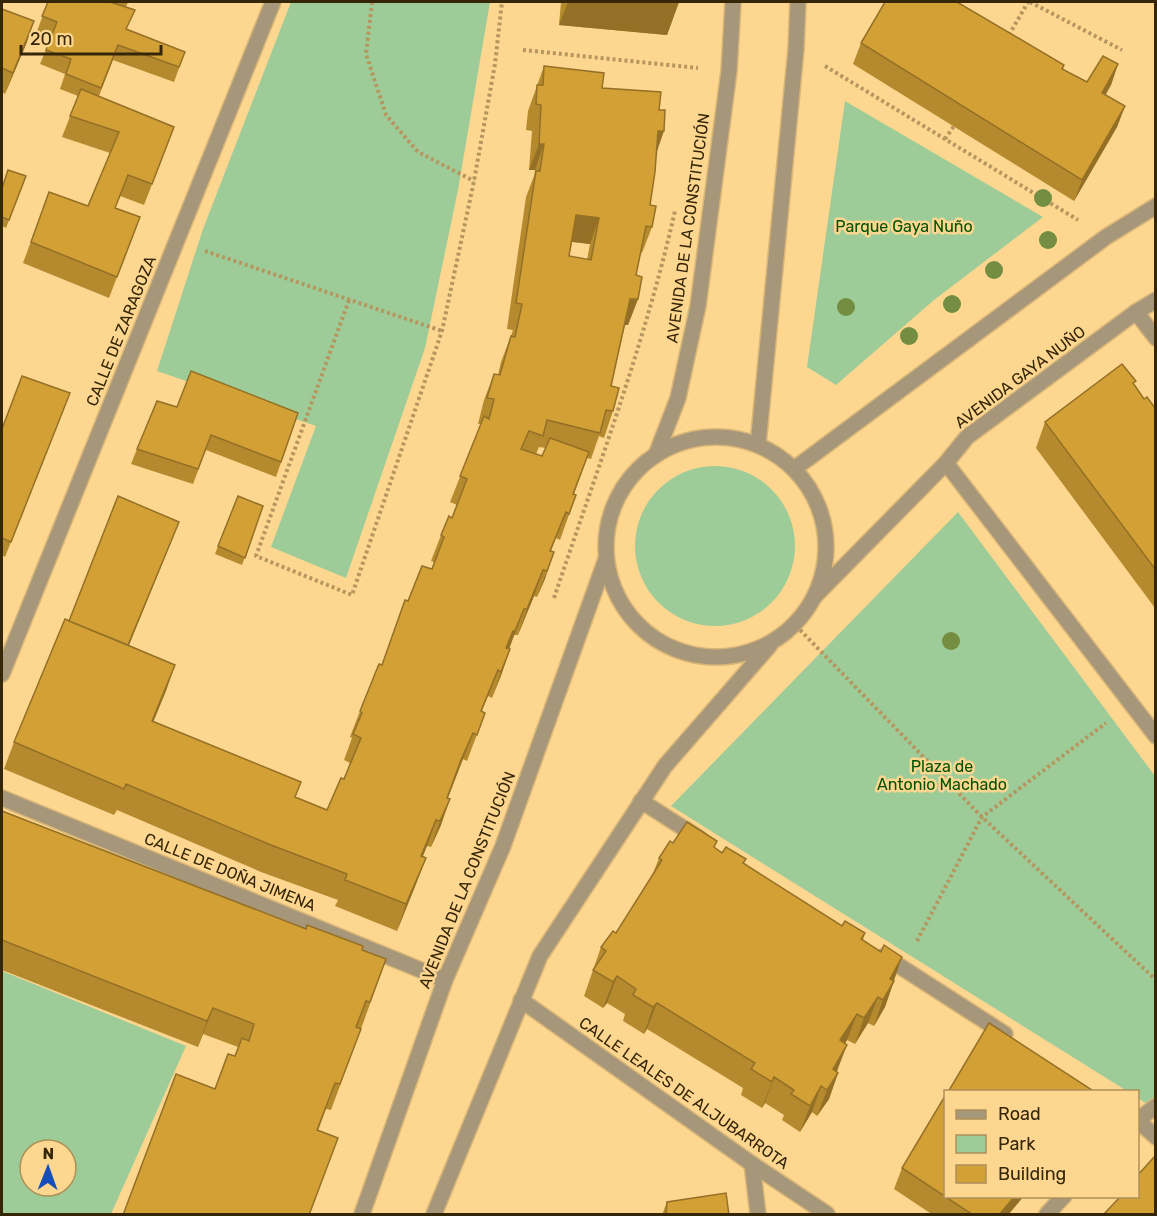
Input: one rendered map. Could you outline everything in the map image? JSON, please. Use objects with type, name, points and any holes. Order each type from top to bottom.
[{"type":"street","name":"CALLE DE ZARAGOZA","points":[[2,674],[273,2]]},
{"type":"street","name":"AVENIDA DE LA CONSTITUCIÓN","points":[[656,455],[678,398],[698,306],[729,71],[733,2]]},
{"type":"street","points":[[758,445],[796,49],[798,2]]},
{"type":"street","points":[[794,469],[1106,237],[1155,206]]},
{"type":"street","name":"AVENIDA GAYA NUÑO","points":[[815,596],[946,463],[968,437],[1155,300]]},
{"type":"street","points":[[1136,312],[1155,338]]},
{"type":"street","points":[[434,1215],[540,956],[665,766],[772,642],[795,625],[815,596],[826,562],[825,526],[812,492],[794,469],[758,445],[723,437],[688,441],[656,455],[629,478],[615,503],[607,530],[606,559],[616,594],[636,624],[666,646],[701,657],[738,655],[772,642]]},
{"type":"street","points":[[946,463],[1155,736]]},
{"type":"street","name":"AVENIDA DE LA CONSTITUCIÓN","points":[[362,1215],[445,980],[503,846],[606,559]]},
{"type":"street","name":"CALLE DE DOÑA JIMENA","points":[[2,798],[445,980]]},
{"type":"street","points":[[641,801],[711,846]]},
{"type":"street","points":[[872,949],[1012,1040]]},
{"type":"street","name":"CALLE LEALES DE ALJUBARROTA","points":[[521,1000],[827,1215]]},
{"type":"street","points":[[1139,1119],[1155,1106]]},
{"type":"street","points":[[1139,1123],[1155,1137]]},
{"type":"street","points":[[752,1164],[758,1215]]},
{"type":"street","points":[[1047,1215],[1063,1198]]},
{"type":"path","points":[[372,2],[366,54],[386,116],[418,152],[474,182]]},
{"type":"path","points":[[349,300],[256,556],[352,595],[442,332],[474,182],[495,64],[502,2]]},
{"type":"path","points":[[1005,42],[1029,2],[1122,50]]},
{"type":"path","points":[[796,49],[1106,237]]},
{"type":"path","points":[[523,50],[729,71]]},
{"type":"path","points":[[945,139],[954,126]]},
{"type":"path","points":[[176,241],[442,332]]},
{"type":"path","points":[[795,625],[982,817],[1155,980]]},
{"type":"path","points":[[902,968],[982,817],[1131,704]]},
{"type":"green space","points":[[291,2],[490,2],[458,190],[425,348],[346,578],[271,547],[316,426],[157,371],[203,229]]},
{"type":"green space","name":"Parque Gaya Nuño","points":[[845,101],[1043,217],[934,300],[836,385],[807,367]]},
{"type":"green space","points":[[715,466],[731,467],[746,472],[760,479],[772,489],[782,501],[789,515],[794,530],[794,562],[789,577],[782,591],[772,603],[760,613],[746,620],[731,625],[715,626],[699,625],[684,620],[670,613],[658,603],[648,591],[641,577],[636,562],[635,546],[636,530],[641,515],[648,501],[658,489],[670,479],[684,472],[699,467]]},
{"type":"green space","name":"Plaza de Antonio Machado","points":[[958,512],[1155,776],[1155,1109],[1139,1099],[1139,1090],[1125,1090],[671,806]]},
{"type":"green space","points":[[2,971],[186,1046],[111,1214],[2,1214]]},
{"type":"building","points":[[48,2],[110,2],[135,10],[126,29],[185,52],[179,67],[118,45],[101,88],[66,74],[71,59],[46,50],[57,22],[42,16]]},
{"type":"building","points":[[885,2],[957,2],[1064,65],[1062,69],[1087,82],[1103,56],[1118,64],[1102,93],[1125,106],[1082,180],[861,43]]},
{"type":"building","points":[[2,9],[34,21],[13,73],[2,68]]},
{"type":"building","points":[[544,66],[604,73],[602,88],[661,92],[659,110],[665,110],[664,131],[658,131],[650,205],[656,206],[652,227],[646,226],[636,275],[642,277],[638,299],[630,299],[611,386],[619,388],[613,411],[606,410],[600,433],[547,420],[543,436],[529,431],[521,449],[542,456],[550,438],[589,452],[573,494],[576,495],[569,514],[566,512],[550,551],[554,552],[547,571],[543,570],[527,609],[524,609],[513,631],[506,648],[510,649],[501,672],[498,670],[481,711],[485,713],[477,735],[473,733],[461,760],[447,798],[450,799],[440,821],[436,820],[421,856],[426,858],[406,904],[345,880],[347,874],[271,845],[126,784],[124,789],[14,742],[65,619],[175,665],[152,721],[301,782],[295,797],[327,810],[341,778],[344,779],[361,738],[353,734],[362,713],[360,711],[379,664],[382,665],[405,600],[408,601],[422,566],[432,569],[444,537],[441,535],[449,516],[452,518],[467,479],[460,476],[484,416],[489,419],[494,399],[487,398],[494,374],[500,375],[511,336],[515,337],[522,304],[516,303],[536,171],[540,171],[544,144],[539,144],[541,105],[536,104],[537,85],[543,85]],"holes":[[[576,215],[599,218],[591,260],[569,256]]]},
{"type":"building","points":[[81,89],[174,127],[152,184],[128,175],[115,208],[140,217],[117,277],[31,242],[49,192],[88,206],[119,132],[70,116]]},
{"type":"building","points":[[8,170],[26,176],[9,220],[2,217],[2,188]]},
{"type":"building","points":[[1122,364],[1136,381],[1133,383],[1144,399],[1147,397],[1155,408],[1155,569],[1045,422]]},
{"type":"building","points":[[191,371],[298,413],[281,462],[211,435],[198,469],[137,449],[157,401],[177,407]]},
{"type":"building","points":[[22,376],[70,393],[11,542],[2,538],[2,429]]},
{"type":"building","points":[[118,496],[179,522],[128,645],[69,621]]},
{"type":"building","points":[[238,496],[263,506],[245,558],[218,546]]},
{"type":"building","points":[[2,811],[306,929],[307,925],[363,946],[362,950],[386,959],[370,1002],[366,1001],[356,1027],[361,1029],[340,1084],[335,1083],[317,1130],[338,1138],[309,1215],[123,1215],[176,1074],[215,1089],[228,1054],[235,1056],[242,1038],[249,1041],[254,1024],[213,1008],[207,1021],[2,940]]},
{"type":"building","points":[[687,822],[717,841],[714,847],[722,853],[726,847],[746,859],[743,863],[842,926],[845,921],[865,933],[861,939],[881,952],[884,945],[902,957],[890,979],[894,981],[883,1000],[878,997],[864,1018],[857,1014],[840,1040],[847,1045],[833,1069],[838,1073],[827,1090],[821,1086],[810,1106],[791,1094],[794,1090],[774,1077],[772,1082],[751,1069],[755,1063],[657,1003],[653,1007],[633,995],[636,989],[617,976],[613,982],[593,970],[606,951],[601,947],[613,931],[616,933],[662,860],[659,858],[670,841],[673,843]]},
{"type":"building","points":[[989,1023],[1092,1090],[949,1090]]},
{"type":"building","points":[[944,1098],[944,1195],[902,1168]]},
{"type":"building","points":[[1155,1156],[1155,1215],[1103,1215],[1119,1198],[1139,1198],[1139,1174]]},
{"type":"building","points":[[726,1193],[729,1215],[666,1215],[667,1202]]},
{"type":"building","points":[[948,1198],[1013,1198],[999,1215],[973,1215]]}]
